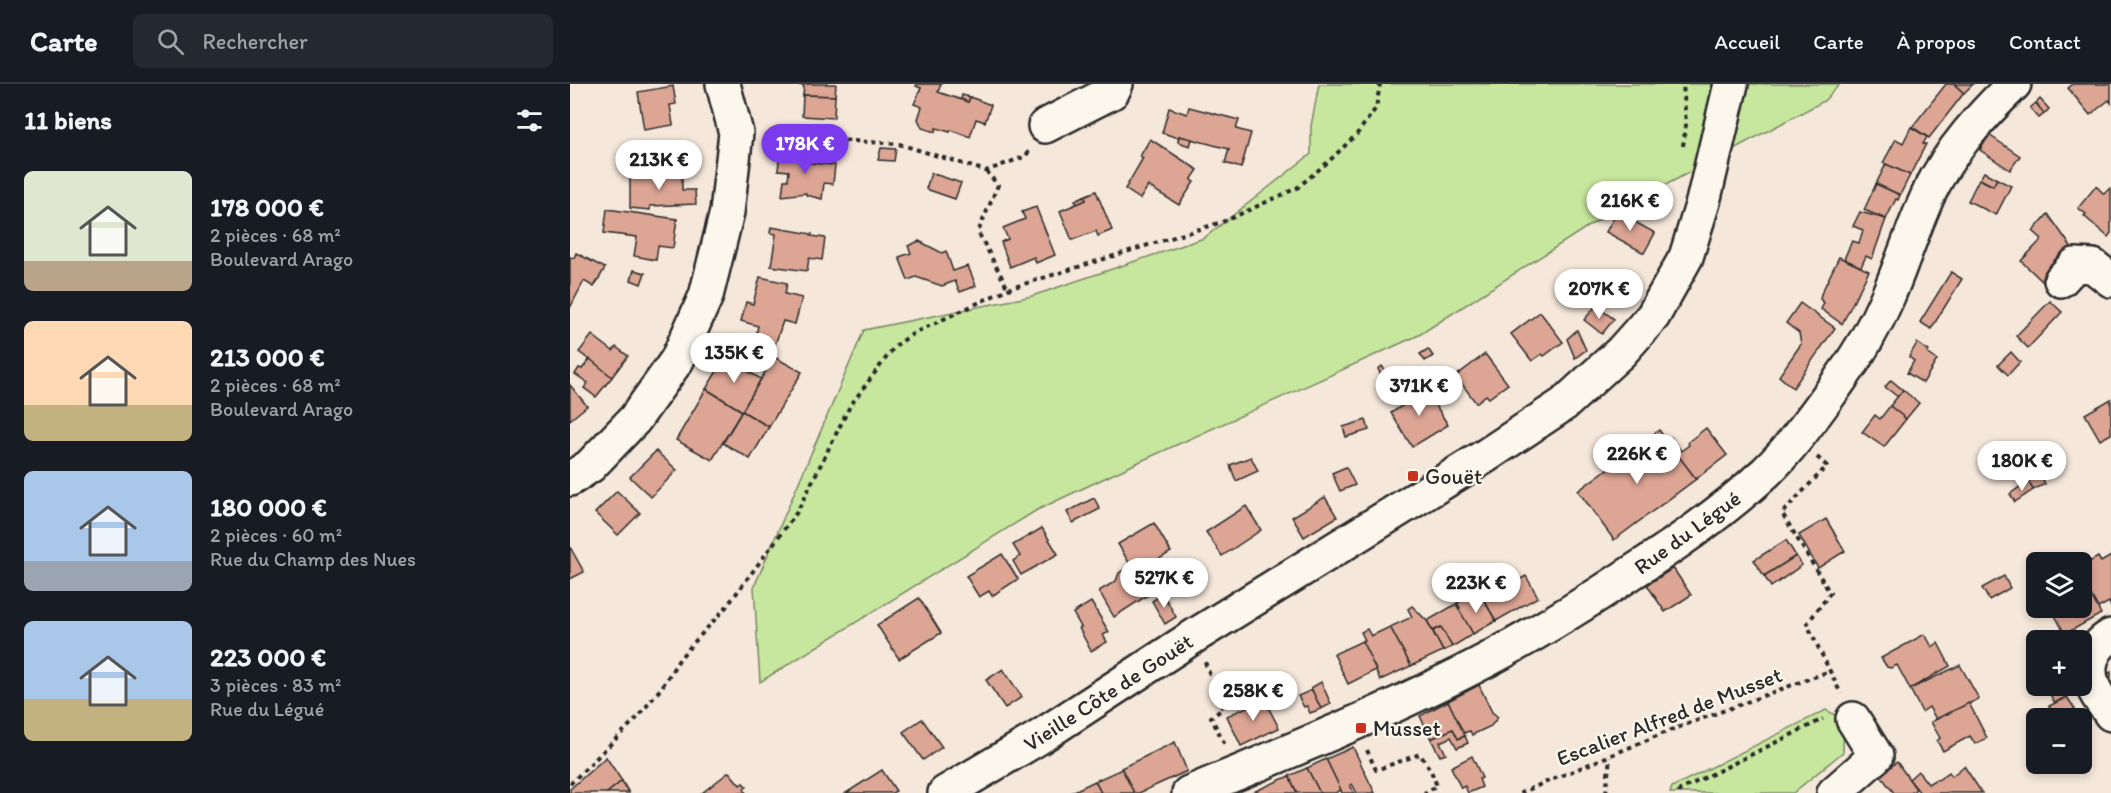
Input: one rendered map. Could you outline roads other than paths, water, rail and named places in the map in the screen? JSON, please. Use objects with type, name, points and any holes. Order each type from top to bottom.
[{"type":"street","points":[[570,479],[590,466],[635,419],[677,360],[706,296],[727,212],[736,133],[723,84]]},
{"type":"street","points":[[1046,126],[1112,92],[1116,84]]},
{"type":"street","name":"Vieille Côte de Gouët","points":[[945,793],[1038,738],[1196,635],[1487,455],[1564,404],[1621,352],[1653,315],[1686,257],[1701,210],[1731,84]]},
{"type":"street","name":"Rue du Légué","points":[[1189,793],[1353,723],[1488,659],[1571,613],[1687,536],[1767,471],[1796,439],[1844,374],[1868,336],[1887,300],[1931,189],[1950,158],[1978,120],[2014,84]]},
{"type":"street","points":[[2061,279],[2075,265],[2093,266],[2111,280]]},
{"type":"street","points":[[2111,636],[2099,643],[2090,662],[2093,686],[2111,714]]},
{"type":"street","points":[[1834,793],[1876,756],[1858,727]]},
{"type":"place","name":"Gouët","points":[[1413,476]]},
{"type":"place","name":"Musset","points":[[1361,728]]}]
